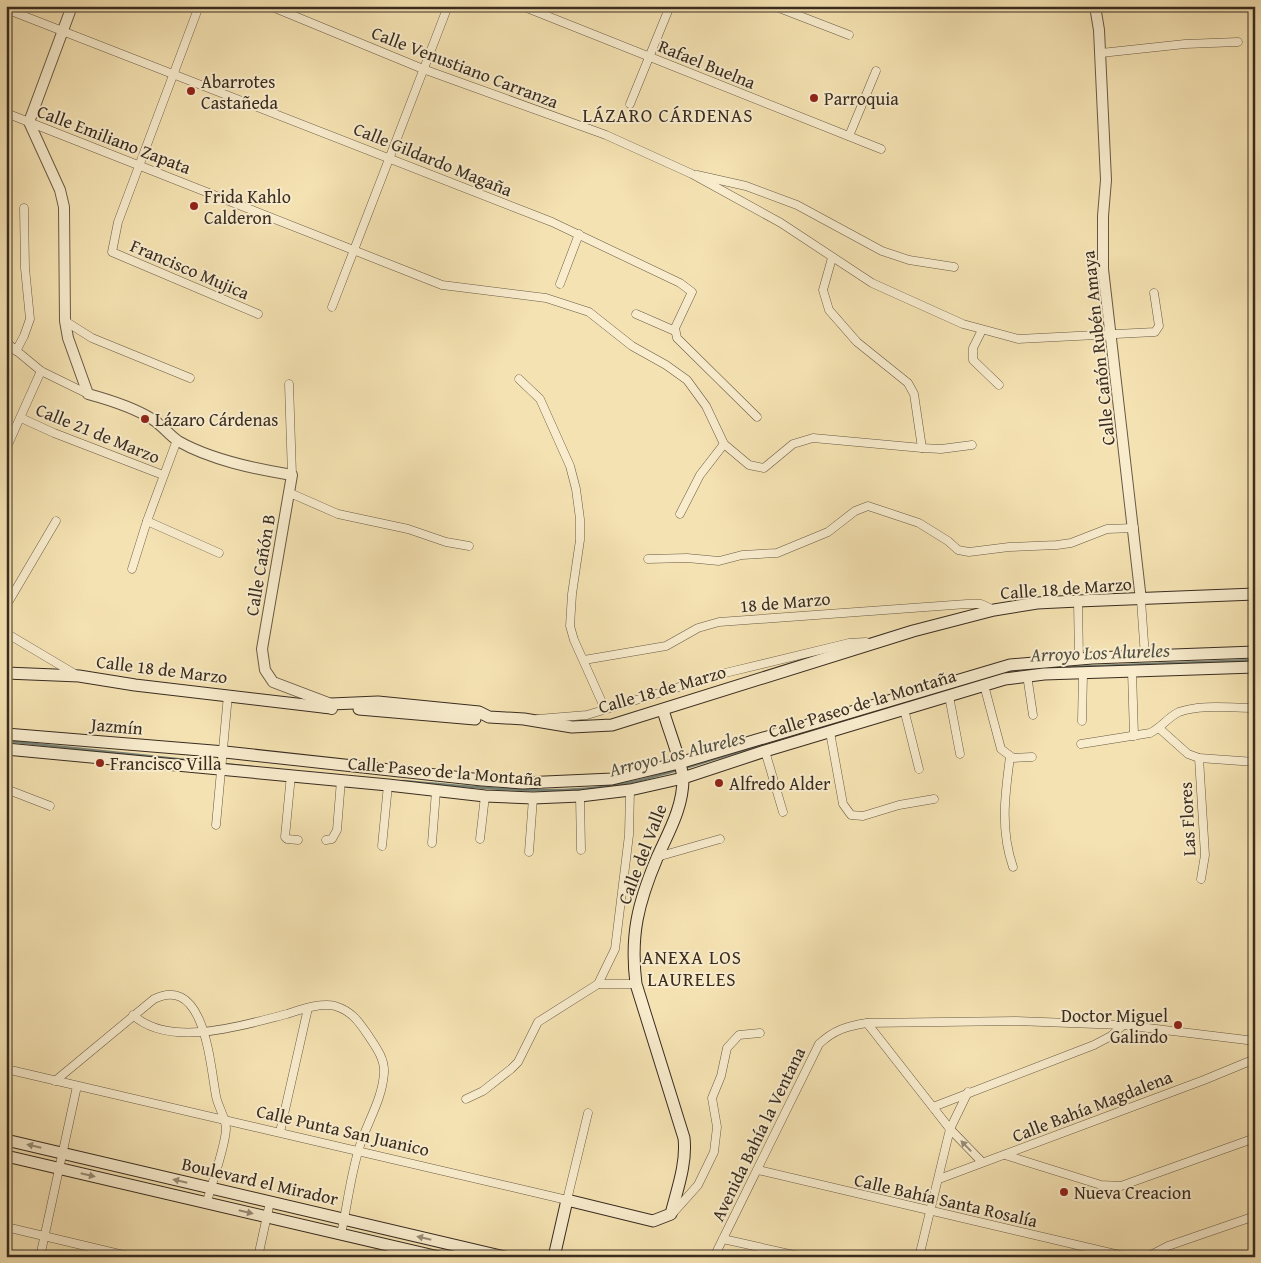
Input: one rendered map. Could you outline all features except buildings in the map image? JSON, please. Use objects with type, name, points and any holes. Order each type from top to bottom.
[{"type":"main road","name":"Calle 18 de Marzo","points":[[79,676],[135,685],[329,706],[378,702],[479,712],[489,717],[572,727],[612,726],[884,641],[994,610],[1078,601],[1255,594]]},
{"type":"main road","name":"Calle Paseo de la Montaña","points":[[223,762],[291,775],[485,796],[533,798],[580,796],[630,790],[681,770],[982,672],[1024,662],[1255,652]]},
{"type":"main road","name":"Calle Paseo de la Montaña","points":[[6,749],[223,762],[335,766],[523,783],[612,779],[681,770],[765,751],[984,685],[1027,675],[1255,667]]},
{"type":"main road","points":[[6,673],[79,676]]},
{"type":"main road","name":"Calle del Valle","points":[[663,710],[681,770],[678,810],[640,901],[635,924],[634,946],[636,984],[684,1138],[685,1151],[671,1214]]},
{"type":"main road","name":"Jazmín","points":[[6,734],[223,762]]},
{"type":"main road","name":"Boulevard el Mirador","points":[[6,1140],[344,1219],[480,1254],[505,1257]]},
{"type":"main road","name":"Boulevard el Mirador","points":[[6,1156],[439,1257]]},
{"type":"main road","points":[[554,1257],[567,1200]]},
{"type":"main road","name":"Calle Punta San Juanico","points":[[567,1200],[652,1221],[671,1214]]},
{"type":"street","points":[[72,6],[29,122],[60,190],[64,207],[65,321],[68,338],[88,394]]},
{"type":"street","points":[[138,164],[199,6]]},
{"type":"street","name":"Calle Venustiano Carranza","points":[[270,6],[423,69],[606,135],[692,174],[781,223],[832,258],[894,295],[963,324],[1018,339],[1155,332],[1158,330],[1154,293]]},
{"type":"street","points":[[332,307],[448,6]]},
{"type":"street","name":"Rafael Buelna","points":[[522,6],[881,149]]},
{"type":"street","points":[[630,104],[670,6]]},
{"type":"street","points":[[774,6],[849,35]]},
{"type":"street","name":"Calle Cañón Rubén Amaya","points":[[1095,6],[1101,53],[1106,180],[1102,216],[1103,269],[1134,528],[1145,657]]},
{"type":"street","name":"Calle Gildardo Magaña","points":[[6,8],[390,157],[579,234],[680,283],[692,292],[675,331]]},
{"type":"street","points":[[1101,53],[1185,44],[1238,42]]},
{"type":"street","points":[[849,136],[876,71]]},
{"type":"street","name":"Calle Emiliano Zapata","points":[[6,113],[442,285],[537,297],[589,312],[632,346],[666,364],[688,380],[706,406],[724,444],[749,465],[764,468],[793,444],[813,438],[922,448]]},
{"type":"street","name":"Francisco Mujica","points":[[138,164],[118,222],[112,252],[258,314]]},
{"type":"street","points":[[692,174],[715,177],[746,186],[797,205],[882,251],[909,260],[954,267]]},
{"type":"street","points":[[16,351],[30,319],[25,268],[24,208]]},
{"type":"street","points":[[560,284],[579,234]]},
{"type":"street","points":[[832,258],[823,290],[829,310],[857,342],[908,383],[914,394],[922,448],[941,449],[972,445]]},
{"type":"street","points":[[636,314],[675,331],[683,344],[757,417]]},
{"type":"street","points":[[65,321],[92,338],[190,378]]},
{"type":"street","points":[[982,330],[973,348],[973,360],[998,386]]},
{"type":"street","points":[[6,342],[41,371],[88,394],[133,409],[152,419],[177,440],[216,456],[266,471],[292,475]]},
{"type":"street","points":[[6,449],[41,371]]},
{"type":"street","points":[[519,379],[540,399],[570,466],[576,489],[580,519],[580,540],[572,594],[570,626],[574,640],[605,710]]},
{"type":"street","name":"Calle Cañón B","points":[[289,384],[292,475],[267,612],[262,649],[263,664],[273,682],[329,706]]},
{"type":"street","name":"Calle 21 de Marzo","points":[[21,418],[54,433],[163,475]]},
{"type":"street","points":[[132,569],[163,475],[177,440]]},
{"type":"street","points":[[680,514],[700,475],[724,444]]},
{"type":"street","points":[[290,493],[338,514],[408,529],[446,542],[470,546]]},
{"type":"street","points":[[648,559],[687,558],[719,561],[742,555],[777,553],[828,532],[855,511],[868,506],[918,523],[948,541],[958,550],[969,552],[1008,547],[1071,543],[1107,529],[1134,528]]},
{"type":"street","points":[[6,606],[56,521]]},
{"type":"street","points":[[147,521],[219,553]]},
{"type":"street","points":[[1078,601],[1079,659]]},
{"type":"street","name":"18 de Marzo","points":[[584,660],[666,646],[698,628],[719,622],[967,604],[981,604],[994,610]]},
{"type":"street","name":"Calle 18 de Marzo","points":[[6,634],[79,676]]},
{"type":"street","name":"Calle 18 de Marzo","points":[[534,721],[543,717],[587,715],[724,673],[849,643],[884,641]]},
{"type":"street","points":[[1132,671],[1134,736]]},
{"type":"street","points":[[1082,721],[1083,674]]},
{"type":"street","points":[[1027,675],[1033,715]]},
{"type":"street","points":[[984,685],[1001,750],[1010,757],[1032,757]]},
{"type":"street","points":[[216,825],[228,695]]},
{"type":"street","points":[[949,696],[960,754]]},
{"type":"street","points":[[1081,744],[1134,736],[1160,728],[1179,712],[1200,708],[1255,708]]},
{"type":"street","points":[[904,709],[919,769]]},
{"type":"street","points":[[1160,728],[1188,754],[1199,758],[1254,762],[1255,771]]},
{"type":"street","points":[[830,732],[843,804],[851,815],[863,816],[899,805],[934,799]]},
{"type":"street","points":[[765,751],[783,812]]},
{"type":"street","points":[[1010,757],[1004,820],[1006,846],[1013,867]]},
{"type":"street","name":"Las Flores","points":[[1199,758],[1206,855],[1201,878]]},
{"type":"street","points":[[291,775],[285,836],[287,839],[298,840]]},
{"type":"street","points":[[326,840],[335,835],[341,780]]},
{"type":"street","points":[[382,846],[388,784]]},
{"type":"street","points":[[6,789],[50,806]]},
{"type":"street","points":[[466,1099],[483,1092],[518,1062],[538,1022],[598,984],[615,949],[629,834],[630,790]]},
{"type":"street","points":[[432,842],[436,791]]},
{"type":"street","points":[[480,839],[485,796]]},
{"type":"street","points":[[580,796],[581,850]]},
{"type":"street","points":[[529,852],[533,798]]},
{"type":"street","points":[[657,857],[720,839]]},
{"type":"street","points":[[598,984],[636,984]]},
{"type":"street","points":[[55,1081],[154,999],[172,994],[185,998],[199,1017],[218,1108],[224,1120],[226,1130],[207,1202]]},
{"type":"street","points":[[133,1015],[141,1022],[152,1027],[184,1033],[249,1024],[308,1008],[333,1005],[349,1012],[358,1020],[382,1059],[384,1071],[380,1094],[358,1151],[341,1234]]},
{"type":"street","points":[[280,1132],[308,1008]]},
{"type":"street","name":"Avenida Bahía la Ventana","points":[[714,1257],[819,1044],[833,1032],[848,1026],[867,1023],[1016,1021],[1123,1025],[1255,1040]]},
{"type":"street","points":[[867,1023],[950,1129],[982,1162]]},
{"type":"street","points":[[933,1107],[1094,1045],[1111,1036],[1123,1025]]},
{"type":"street","points":[[671,1214],[698,1185],[714,1152],[718,1127],[712,1098],[721,1076],[727,1048],[739,1035],[760,1033]]},
{"type":"street","name":"Calle Bahía Magdalena","points":[[939,1179],[1204,1080],[1255,1059]]},
{"type":"street","name":"Calle Punta San Juanico","points":[[6,1069],[567,1200]]},
{"type":"street","points":[[40,1257],[77,1086]]},
{"type":"street","points":[[919,1257],[950,1129],[968,1092]]},
{"type":"street","points":[[567,1200],[588,1113]]},
{"type":"street","points":[[1005,1155],[1101,1185],[1121,1186],[1255,1138]]},
{"type":"street","name":"Calle Bahía Santa Rosalía","points":[[758,1170],[930,1212],[1128,1257]]},
{"type":"street","points":[[258,1257],[270,1202]]},
{"type":"street","points":[[1147,1257],[1168,1246],[1255,1216]]},
{"type":"street","points":[[6,1227],[112,1254],[132,1257]]},
{"type":"street","points":[[723,1239],[803,1257]]},
{"type":"waterway","name":"Arroyo Los Alureles","points":[[1044,668],[1255,660]]},
{"type":"waterway","name":"Arroyo Los Alureles","points":[[992,676],[1021,669]]},
{"type":"waterway","name":"Arroyo Los Alureles","points":[[685,768],[836,722]]},
{"type":"waterway","name":"Arroyo Los Alureles","points":[[6,741],[253,767]]},
{"type":"waterway","name":"Arroyo Los Alureles","points":[[403,781],[512,790],[567,790],[629,783],[678,770]]},
{"type":"place","name":"Abarrotes Castañeda","points":[[191,91]]},
{"type":"place","name":"Parroquia","points":[[814,98]]},
{"type":"place","name":"Frida Kahlo Calderon","points":[[194,206]]},
{"type":"place","name":"Lázaro Cárdenas","points":[[145,419]]},
{"type":"place","name":"Francisco Villa","points":[[100,763]]},
{"type":"place","name":"Alfredo Alder","points":[[719,783]]},
{"type":"place","name":"Doctor Miguel Galindo","points":[[1178,1025]]},
{"type":"place","name":"Nueva Creacion","points":[[1064,1192]]},
{"type":"district","name":"LÁZARO CÁRDENAS","points":[[668,115]]},
{"type":"district","name":"ANEXA LOS LAURELES","points":[[692,968]]}]
